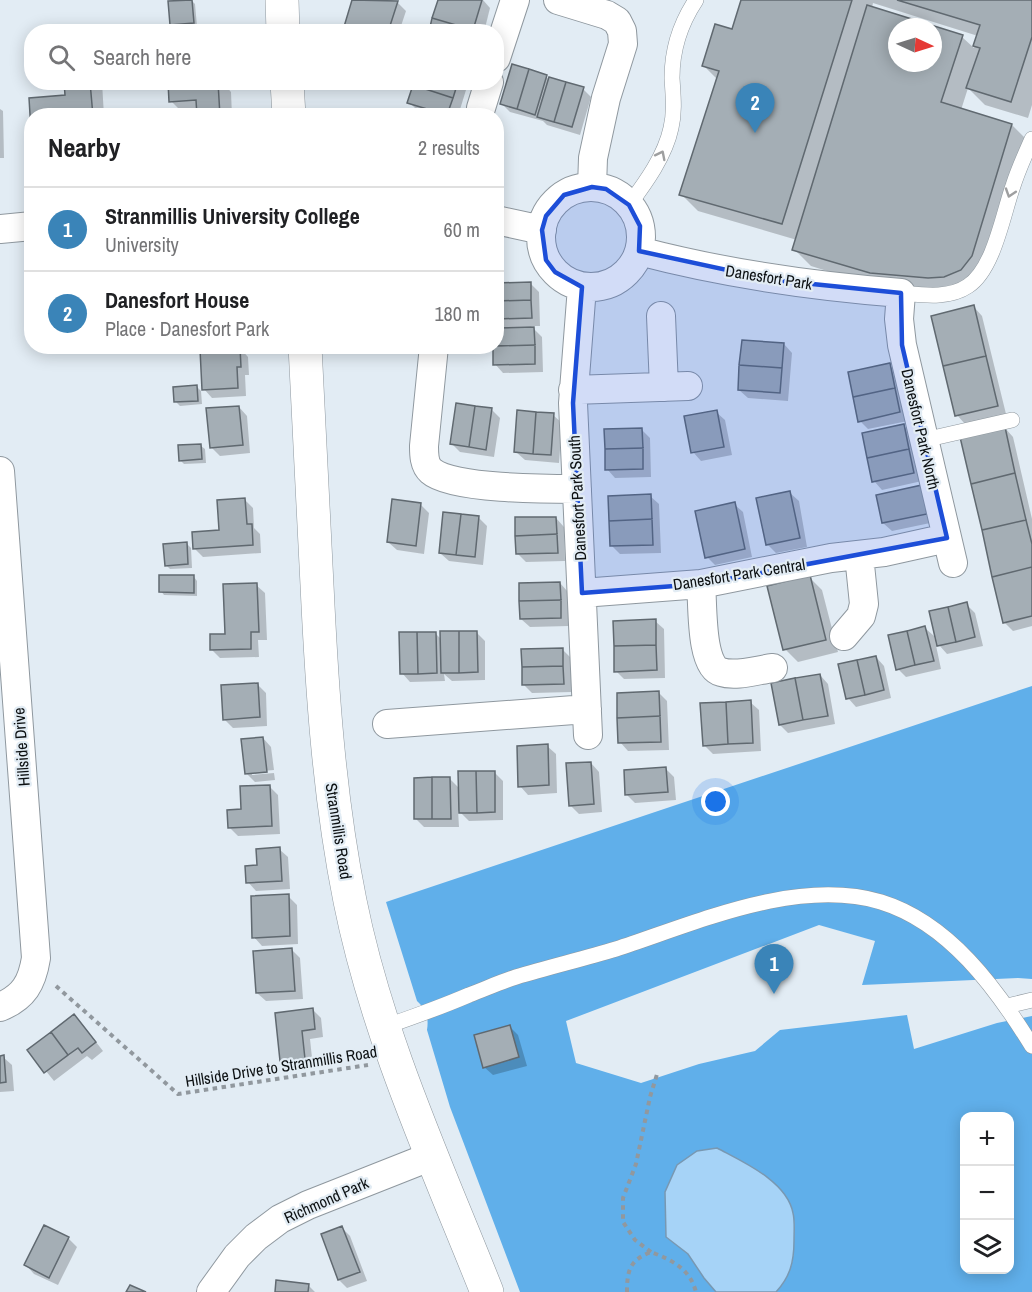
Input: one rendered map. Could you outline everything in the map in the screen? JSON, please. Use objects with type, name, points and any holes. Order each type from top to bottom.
[{"type":"street","points":[[282,0],[283,24]]},
{"type":"street","points":[[504,34],[515,0]]},
{"type":"street","points":[[558,0],[607,15],[617,21],[622,31],[623,44],[606,98],[593,158],[592,187]]},
{"type":"street","points":[[288,90],[289,108]]},
{"type":"street","points":[[592,187],[606,189],[619,195],[629,205],[640,226],[639,250],[633,264],[624,275],[611,283],[597,287],[582,286],[568,281],[555,272],[546,260],[542,245],[542,230],[546,216],[554,204],[564,195],[577,189],[592,187]]},
{"type":"street","points":[[504,222],[542,230]]},
{"type":"street","points":[[0,229],[24,227]]},
{"type":"street","name":"Danesfort Park","points":[[639,250],[704,267],[773,280],[901,293]]},
{"type":"street","name":"Danesfort Park South","points":[[387,724],[587,722],[573,390],[582,286]]},
{"type":"street","name":"Danesfort Park North","points":[[901,293],[899,319],[902,345],[950,551]]},
{"type":"street","points":[[573,390],[676,386],[661,316]]},
{"type":"street","name":"Stranmillis Road","points":[[305,354],[320,658],[329,765],[350,903],[373,992],[395,1060],[487,1292]]},
{"type":"street","points":[[433,354],[424,446],[425,460],[429,470],[438,476],[454,481],[528,489],[577,489]]},
{"type":"street","name":"Hillside Drive","points":[[0,471],[11,763],[36,958],[33,975]]},
{"type":"street","name":"Danesfort Park Central","points":[[582,593],[701,584],[831,558],[884,552],[950,551]]},
{"type":"street","points":[[844,636],[861,616],[864,604],[859,555]]},
{"type":"street","points":[[701,584],[709,663],[717,672],[728,674],[773,668]]},
{"type":"street","points":[[0,1007],[12,1002],[27,990],[33,975]]},
{"type":"street","name":"Richmond Park","points":[[210,1292],[237,1256],[256,1237],[280,1219],[308,1205],[432,1156]]},
{"type":"lane","points":[[629,205],[664,151],[675,103],[673,56],[679,30],[696,0]]},
{"type":"lane","points":[[901,293],[942,295],[969,285],[981,272],[1032,139]]},
{"type":"lane","points":[[924,440],[1012,420]]},
{"type":"lane","points":[[384,1027],[515,977],[573,963],[753,904],[793,897],[837,895],[880,902],[914,917],[952,944],[1007,1006],[1032,1046]]},
{"type":"lane","points":[[1007,1006],[1032,1000]]},
{"type":"path","name":"Hillside Drive to Stranmillis Road","points":[[33,975],[56,986],[178,1094],[395,1060]]},
{"type":"path","points":[[658,1071],[636,1164],[623,1198],[623,1222],[634,1240],[651,1252],[682,1267],[693,1282],[696,1292]]},
{"type":"path","points":[[627,1292],[627,1277],[637,1258],[651,1252]]},
{"type":"highlighted area","points":[[592,187],[606,189],[629,205],[640,226],[639,251],[773,280],[901,293],[902,345],[947,538],[701,584],[582,593],[573,403],[582,287],[555,272],[546,260],[542,230],[546,216],[564,195]]},
{"type":"shaded area","points":[[1032,686],[1032,979],[862,985],[875,941],[819,925],[566,1021],[576,1063],[641,1083],[699,1064],[755,1051],[780,1030],[907,1015],[914,1049],[997,1023],[1032,1016],[1032,1292],[776,1292],[788,1275],[793,1256],[794,1219],[789,1202],[773,1182],[751,1166],[717,1148],[677,1165],[665,1192],[666,1237],[688,1254],[716,1292],[520,1292],[450,1107],[427,1030],[426,1014],[417,1001],[386,902]]},
{"type":"shaded area","points":[[717,1148],[751,1166],[773,1182],[789,1202],[794,1219],[793,1256],[788,1275],[776,1292],[716,1292],[688,1254],[666,1237],[665,1192],[677,1165],[697,1151]]},
{"type":"building","points":[[192,0],[194,23],[170,24],[168,1]]},
{"type":"building","points":[[352,0],[398,1],[391,24],[345,24]]},
{"type":"building","points":[[438,0],[482,0],[475,24],[452,24],[432,18]]},
{"type":"building","points":[[741,0],[852,0],[782,224],[679,195],[719,71],[702,66],[715,24],[732,29]]},
{"type":"building","points":[[897,0],[1032,0],[1032,37],[1011,102],[966,88],[980,48],[973,46],[980,25]]},
{"type":"building","points":[[867,5],[909,18],[888,18],[888,72],[942,72],[942,28],[963,35],[941,102],[1012,124],[972,256],[961,270],[944,277],[928,278],[870,273],[792,250]]},
{"type":"building","points":[[432,18],[452,24],[431,24]]},
{"type":"building","points":[[512,64],[529,69],[517,109],[500,104]]},
{"type":"building","points":[[529,69],[547,75],[535,115],[517,109]]},
{"type":"building","points":[[549,77],[566,82],[554,122],[537,117]]},
{"type":"building","points":[[566,82],[584,87],[572,127],[554,122]]},
{"type":"building","points":[[65,90],[91,90],[92,108],[30,108],[29,98],[65,95]]},
{"type":"building","points":[[168,90],[218,90],[220,108],[196,108],[196,100],[169,102]]},
{"type":"building","points":[[411,90],[428,90],[453,98],[449,108],[424,108],[407,103]]},
{"type":"building","points":[[428,90],[456,90],[453,98]]},
{"type":"building","points":[[531,282],[531,300],[504,301],[504,283]]},
{"type":"building","points":[[531,300],[532,318],[504,319],[504,301]]},
{"type":"building","points":[[974,305],[986,356],[943,366],[931,316]]},
{"type":"building","points":[[534,327],[535,345],[504,346],[504,328]]},
{"type":"building","points":[[742,340],[784,343],[782,368],[739,365]]},
{"type":"building","points":[[535,345],[535,364],[493,365],[493,354],[504,354],[504,346]]},
{"type":"building","points":[[200,354],[240,354],[241,367],[237,367],[238,388],[202,390]]},
{"type":"building","points":[[986,356],[998,406],[955,416],[943,366]]},
{"type":"building","points":[[890,363],[895,388],[853,397],[848,372]]},
{"type":"building","points":[[739,365],[782,368],[780,393],[738,390]]},
{"type":"building","points":[[197,385],[198,401],[174,402],[173,387]]},
{"type":"building","points":[[895,388],[900,412],[858,422],[853,397]]},
{"type":"building","points":[[456,403],[475,406],[469,447],[450,444]]},
{"type":"building","points":[[239,406],[243,445],[210,448],[206,408]]},
{"type":"building","points":[[475,406],[492,408],[486,450],[469,447]]},
{"type":"building","points":[[517,410],[536,412],[533,454],[514,452]]},
{"type":"building","points":[[717,410],[724,447],[691,453],[684,416]]},
{"type":"building","points":[[536,412],[554,413],[551,455],[533,454]]},
{"type":"building","points":[[904,424],[909,449],[867,458],[862,433]]},
{"type":"building","points":[[1005,427],[1015,473],[971,484],[960,437]]},
{"type":"building","points":[[642,428],[643,448],[605,449],[604,429]]},
{"type":"building","points":[[201,444],[202,459],[179,461],[178,445]]},
{"type":"building","points":[[643,448],[643,469],[605,470],[605,449]]},
{"type":"building","points":[[909,449],[914,473],[872,482],[867,458]]},
{"type":"building","points":[[1015,473],[1026,520],[982,530],[971,484]]},
{"type":"building","points":[[922,485],[927,514],[882,523],[876,495]]},
{"type":"building","points":[[790,491],[800,538],[766,545],[756,498]]},
{"type":"building","points":[[651,494],[652,519],[609,521],[608,496]]},
{"type":"building","points":[[245,498],[247,524],[252,524],[253,545],[193,549],[192,532],[219,530],[217,500]]},
{"type":"building","points":[[392,499],[421,503],[416,546],[387,542]]},
{"type":"building","points":[[735,502],[745,549],[705,558],[695,511]]},
{"type":"building","points":[[443,512],[461,514],[456,555],[439,553]]},
{"type":"building","points":[[461,514],[479,516],[475,557],[456,555]]},
{"type":"building","points":[[515,517],[556,517],[557,534],[515,536]]},
{"type":"building","points":[[652,519],[653,545],[610,546],[609,521]]},
{"type":"building","points":[[1026,520],[1032,544],[1032,567],[992,577],[982,530]]},
{"type":"building","points":[[557,534],[558,553],[516,554],[515,536]]},
{"type":"building","points":[[187,542],[188,564],[165,566],[163,544]]},
{"type":"building","points":[[1032,567],[1032,616],[1003,623],[992,577]]},
{"type":"building","points":[[159,575],[194,575],[194,593],[159,592]]},
{"type":"building","points":[[810,575],[826,640],[783,650],[767,586]]},
{"type":"building","points":[[560,582],[561,600],[519,601],[519,583]]},
{"type":"building","points":[[257,583],[259,632],[251,632],[251,649],[210,650],[210,634],[225,634],[223,584]]},
{"type":"building","points":[[561,600],[561,618],[520,619],[519,601]]},
{"type":"building","points":[[967,602],[975,637],[956,642],[948,607]]},
{"type":"building","points":[[948,607],[956,642],[937,646],[929,611]]},
{"type":"building","points":[[656,619],[656,645],[614,646],[613,621]]},
{"type":"building","points":[[925,626],[934,661],[915,665],[907,631]]},
{"type":"building","points":[[440,631],[459,631],[459,673],[441,673]]},
{"type":"building","points":[[459,631],[477,631],[478,672],[459,673]]},
{"type":"building","points":[[907,631],[915,665],[896,670],[888,635]]},
{"type":"building","points":[[399,632],[417,632],[418,674],[400,674]]},
{"type":"building","points":[[417,632],[436,632],[437,673],[418,674]]},
{"type":"building","points":[[656,645],[657,670],[614,672],[614,646]]},
{"type":"building","points":[[563,648],[563,666],[522,667],[521,649]]},
{"type":"building","points":[[876,656],[884,690],[865,695],[857,660]]},
{"type":"building","points":[[857,660],[865,695],[846,699],[838,664]]},
{"type":"building","points":[[563,666],[564,684],[522,685],[522,667]]},
{"type":"building","points":[[820,674],[828,716],[803,720],[795,678]]},
{"type":"building","points":[[795,678],[803,720],[779,725],[771,683]]},
{"type":"building","points":[[258,683],[260,717],[223,720],[221,685]]},
{"type":"building","points":[[659,691],[660,716],[617,718],[617,693]]},
{"type":"building","points":[[751,700],[753,743],[728,744],[726,702]]},
{"type":"building","points":[[726,702],[728,744],[703,746],[700,703]]},
{"type":"building","points":[[660,716],[661,742],[618,743],[617,718]]},
{"type":"building","points":[[263,737],[267,772],[245,774],[241,739]]},
{"type":"building","points":[[548,744],[549,785],[518,787],[517,746]]},
{"type":"building","points":[[591,762],[594,804],[569,806],[566,763]]},
{"type":"building","points":[[666,767],[668,792],[625,795],[624,770]]},
{"type":"building","points":[[458,771],[476,771],[477,813],[459,813]]},
{"type":"building","points":[[476,771],[495,771],[495,812],[477,813]]},
{"type":"building","points":[[432,777],[432,819],[414,819],[414,778]]},
{"type":"building","points":[[432,777],[450,777],[451,819],[432,819]]},
{"type":"building","points":[[270,785],[272,826],[228,828],[227,810],[241,809],[240,786]]},
{"type":"building","points":[[280,847],[282,881],[246,883],[245,866],[257,865],[256,849]]},
{"type":"building","points":[[289,894],[290,936],[252,938],[251,896]]},
{"type":"building","points":[[292,948],[295,991],[256,993],[253,951]]},
{"type":"building","points":[[313,1008],[315,1029],[302,1031],[305,1059],[280,1061],[275,1013]]},
{"type":"building","points":[[74,1014],[96,1042],[82,1053],[78,1048],[68,1055],[51,1032]]},
{"type":"building","points":[[510,1025],[519,1057],[483,1068],[474,1035]]},
{"type":"building","points":[[51,1032],[68,1055],[44,1073],[27,1050]]},
{"type":"building","points":[[4,1055],[6,1082],[0,1083],[0,1056]]},
{"type":"building","points":[[44,1225],[69,1237],[49,1278],[24,1265]]},
{"type":"building","points":[[342,1226],[360,1272],[338,1280],[321,1234]]},
{"type":"building","points":[[276,1280],[309,1284],[308,1292],[275,1292]]},
{"type":"building","points":[[130,1285],[146,1292],[126,1292]]},
{"type":"place","name":"Danesfort House","points":[[755,133]]},
{"type":"place","name":"Stranmillis University College","points":[[774,994]]}]
